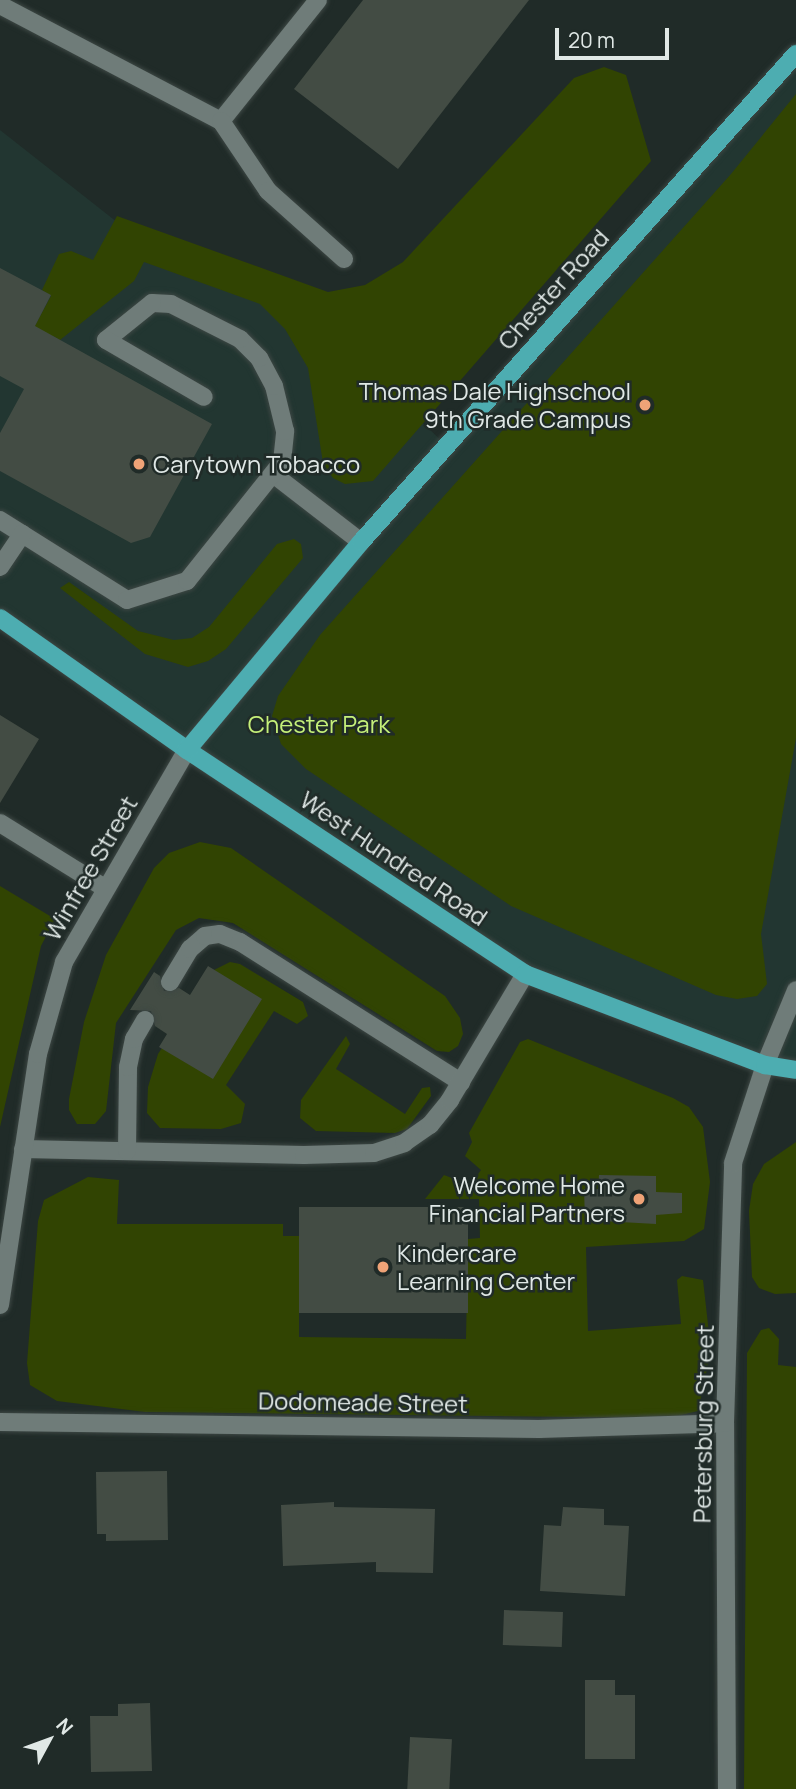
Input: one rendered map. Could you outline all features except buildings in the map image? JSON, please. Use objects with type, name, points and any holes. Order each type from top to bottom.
[{"type":"main road","name":"Chester Road","points":[[187,750],[361,542],[796,54]]},
{"type":"main road","name":"West Hundred Road","points":[[0,618],[187,750],[525,974],[765,1065],[796,1070]]},
{"type":"street","points":[[221,121],[318,0]]},
{"type":"street","points":[[0,5],[221,121],[268,191],[344,259]]},
{"type":"street","points":[[0,520],[127,600],[187,581],[282,462],[285,431],[274,386],[259,358],[240,339],[171,304],[152,303],[106,340],[204,397]]},
{"type":"street","points":[[272,474],[361,542]]},
{"type":"street","points":[[0,567],[22,534]]},
{"type":"street","name":"Winfree Street","points":[[0,1304],[38,1054],[65,962],[104,888],[187,750]]},
{"type":"street","points":[[0,823],[104,888]]},
{"type":"street","points":[[170,982],[190,949],[205,936],[220,934],[240,942],[461,1082]]},
{"type":"street","points":[[23,1149],[374,1153],[404,1143],[430,1125],[461,1082],[525,974]]},
{"type":"street","name":"Petersburg Street","points":[[727,1789],[725,1423],[733,1163],[765,1065],[796,990]]},
{"type":"street","points":[[127,1151],[128,1067],[134,1039],[145,1020]]},
{"type":"street","name":"Dodomeade Street","points":[[0,1422],[539,1429],[725,1423]]},
{"type":"shaded area","name":"Thomas Dale Highschool 9th Grade Campus","points":[[796,61],[796,1068],[525,972],[191,749]]},
{"type":"shaded area","points":[[0,130],[122,226],[299,306],[446,445],[187,749],[0,617]]},
{"type":"green space","points":[[604,67],[626,75],[651,161],[373,481],[345,484],[333,478],[323,463],[308,368],[285,329],[260,304],[144,262],[134,281],[60,340],[53,336],[6,379],[51,296],[42,290],[59,254],[71,251],[93,260],[117,216],[328,292],[365,285],[403,262],[574,78]]},
{"type":"green space","name":"Thomas Dale Highschool 9th Grade Campus","points":[[796,94],[796,738],[761,934],[767,984],[757,996],[737,999],[716,995],[511,906],[306,769],[281,744],[272,716],[278,696],[320,635],[731,174]]},
{"type":"green space","points":[[294,539],[301,544],[303,558],[226,649],[208,661],[188,667],[145,654],[60,588],[69,582],[138,631],[174,640],[192,638],[209,627],[277,544]]},
{"type":"green space","points":[[200,842],[231,848],[445,996],[460,1018],[463,1034],[458,1046],[449,1052],[437,1051],[233,923],[199,918],[176,930],[116,1023],[106,1111],[95,1124],[77,1124],[69,1110],[69,1099],[84,1022],[106,955],[154,868],[169,853]]},
{"type":"green space","points":[[0,886],[55,919],[41,946],[0,1127]]},
{"type":"green space","points":[[230,962],[240,964],[303,1002],[308,1016],[297,1024],[274,1011],[226,1085],[245,1104],[241,1123],[221,1129],[160,1128],[147,1113],[148,1087],[158,1054],[214,970]]},
{"type":"green space","points":[[346,1036],[350,1044],[336,1069],[405,1114],[422,1088],[430,1087],[431,1096],[407,1129],[395,1133],[316,1131],[300,1118],[301,1100]]},
{"type":"green space","points":[[528,1039],[673,1098],[689,1107],[703,1127],[710,1182],[704,1229],[684,1241],[586,1247],[588,1331],[681,1324],[677,1280],[682,1276],[703,1280],[711,1351],[698,1411],[669,1418],[145,1412],[57,1401],[30,1385],[27,1363],[38,1221],[44,1200],[88,1177],[119,1180],[117,1224],[283,1224],[283,1236],[299,1236],[299,1337],[466,1339],[468,1239],[480,1238],[479,1199],[425,1199],[444,1175],[470,1185],[481,1170],[465,1156],[472,1142],[469,1133],[520,1042]]},
{"type":"green space","points":[[796,1142],[796,1293],[775,1294],[759,1288],[752,1277],[749,1211],[753,1184],[764,1164]]},
{"type":"green space","points":[[769,1328],[779,1339],[778,1365],[796,1367],[796,1789],[744,1789],[747,1353],[761,1330]]},
{"type":"place","name":"Thomas Dale Highschool 9th Grade Campus","points":[[645,405]]},
{"type":"place","name":"Carytown Tobacco","points":[[139,464]]},
{"type":"place","name":"Welcome Home Financial Partners","points":[[639,1199]]},
{"type":"place","name":"Kindercare Learning Center","points":[[383,1267]]},
{"type":"park label","name":"Chester Park","points":[[319,724]]}]
